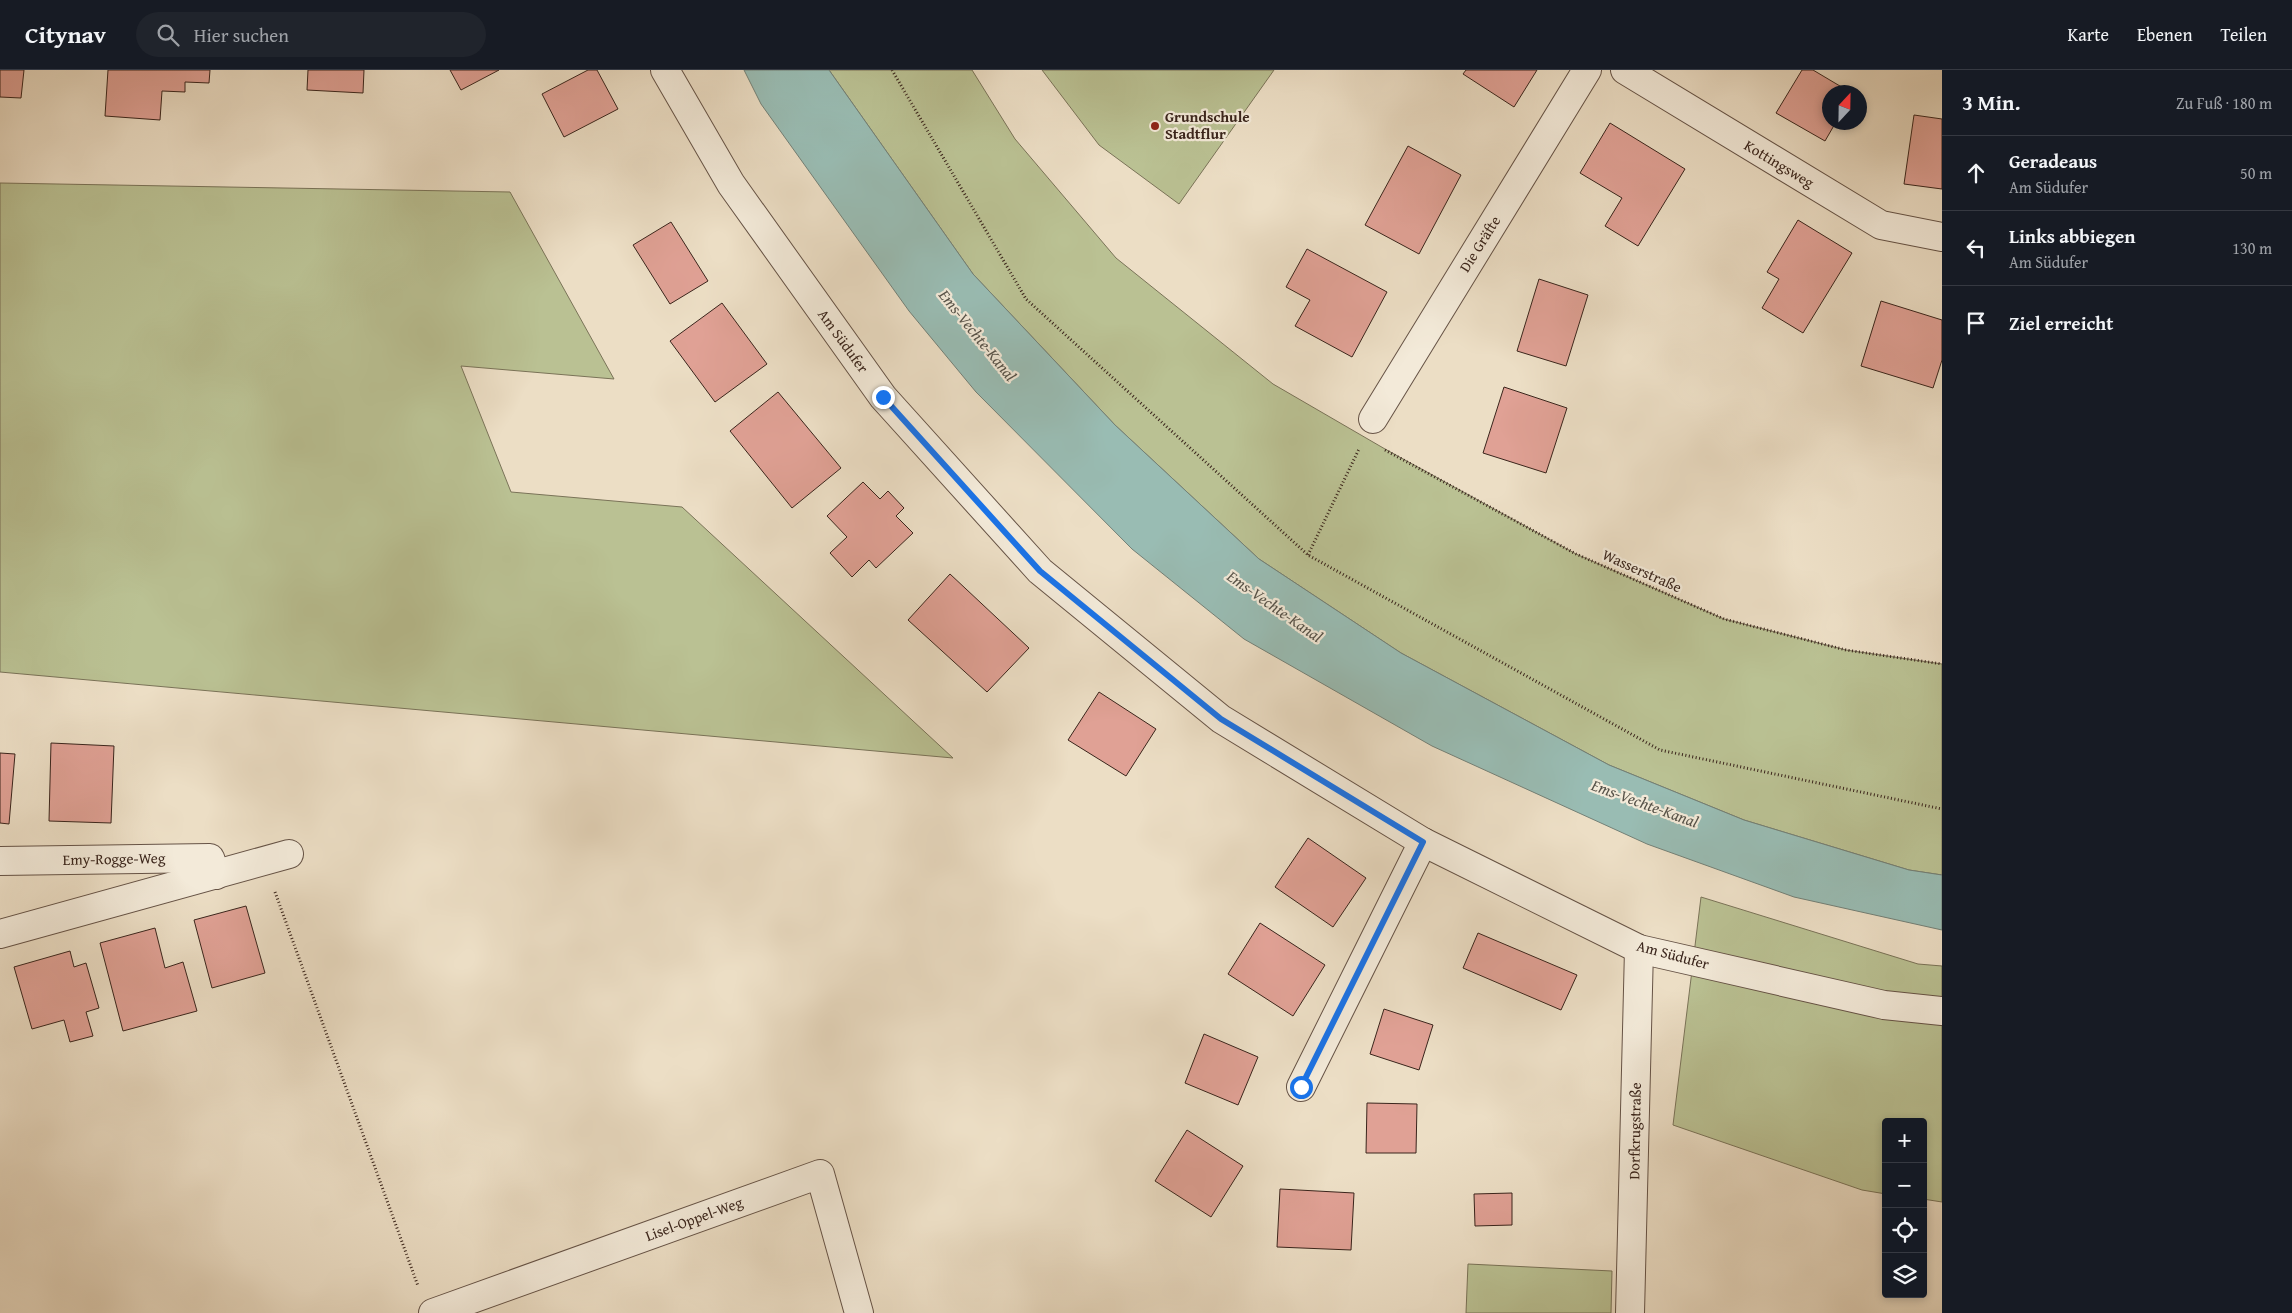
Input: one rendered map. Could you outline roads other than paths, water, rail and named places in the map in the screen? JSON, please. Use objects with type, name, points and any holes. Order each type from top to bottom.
[{"type":"street","name":"Am Südufer","points":[[666,70],[731,184],[883,397],[1040,571],[1221,719],[1423,842],[1639,949],[1884,1005],[1942,1011]]},
{"type":"street","name":"Die Gräfte","points":[[1373,419],[1587,70]]},
{"type":"street","name":"Kottingsweg","points":[[1625,70],[1881,225],[1942,237]]},
{"type":"street","points":[[1301,1087],[1423,842]]},
{"type":"street","name":"Emy-Rogge-Weg","points":[[0,934],[290,854]]},
{"type":"street","name":"Emy-Rogge-Weg","points":[[0,862],[210,858],[216,874]]},
{"type":"street","name":"Dorfkrugstraße","points":[[1630,1313],[1639,949]]},
{"type":"street","name":"Lisel-Oppel-Weg","points":[[427,1304],[820,1174],[859,1313]]},
{"type":"water","name":"Ems-Vechte-Kanal","points":[[744,70],[829,70],[973,274],[1115,425],[1259,559],[1401,653],[1609,765],[1744,820],[1909,870],[1942,875],[1942,930],[1794,897],[1647,844],[1432,746],[1244,639],[1132,549],[976,392],[909,311],[761,104]]},
{"type":"place","name":"Grundschule Stadtflur","points":[[1155,126]]}]
